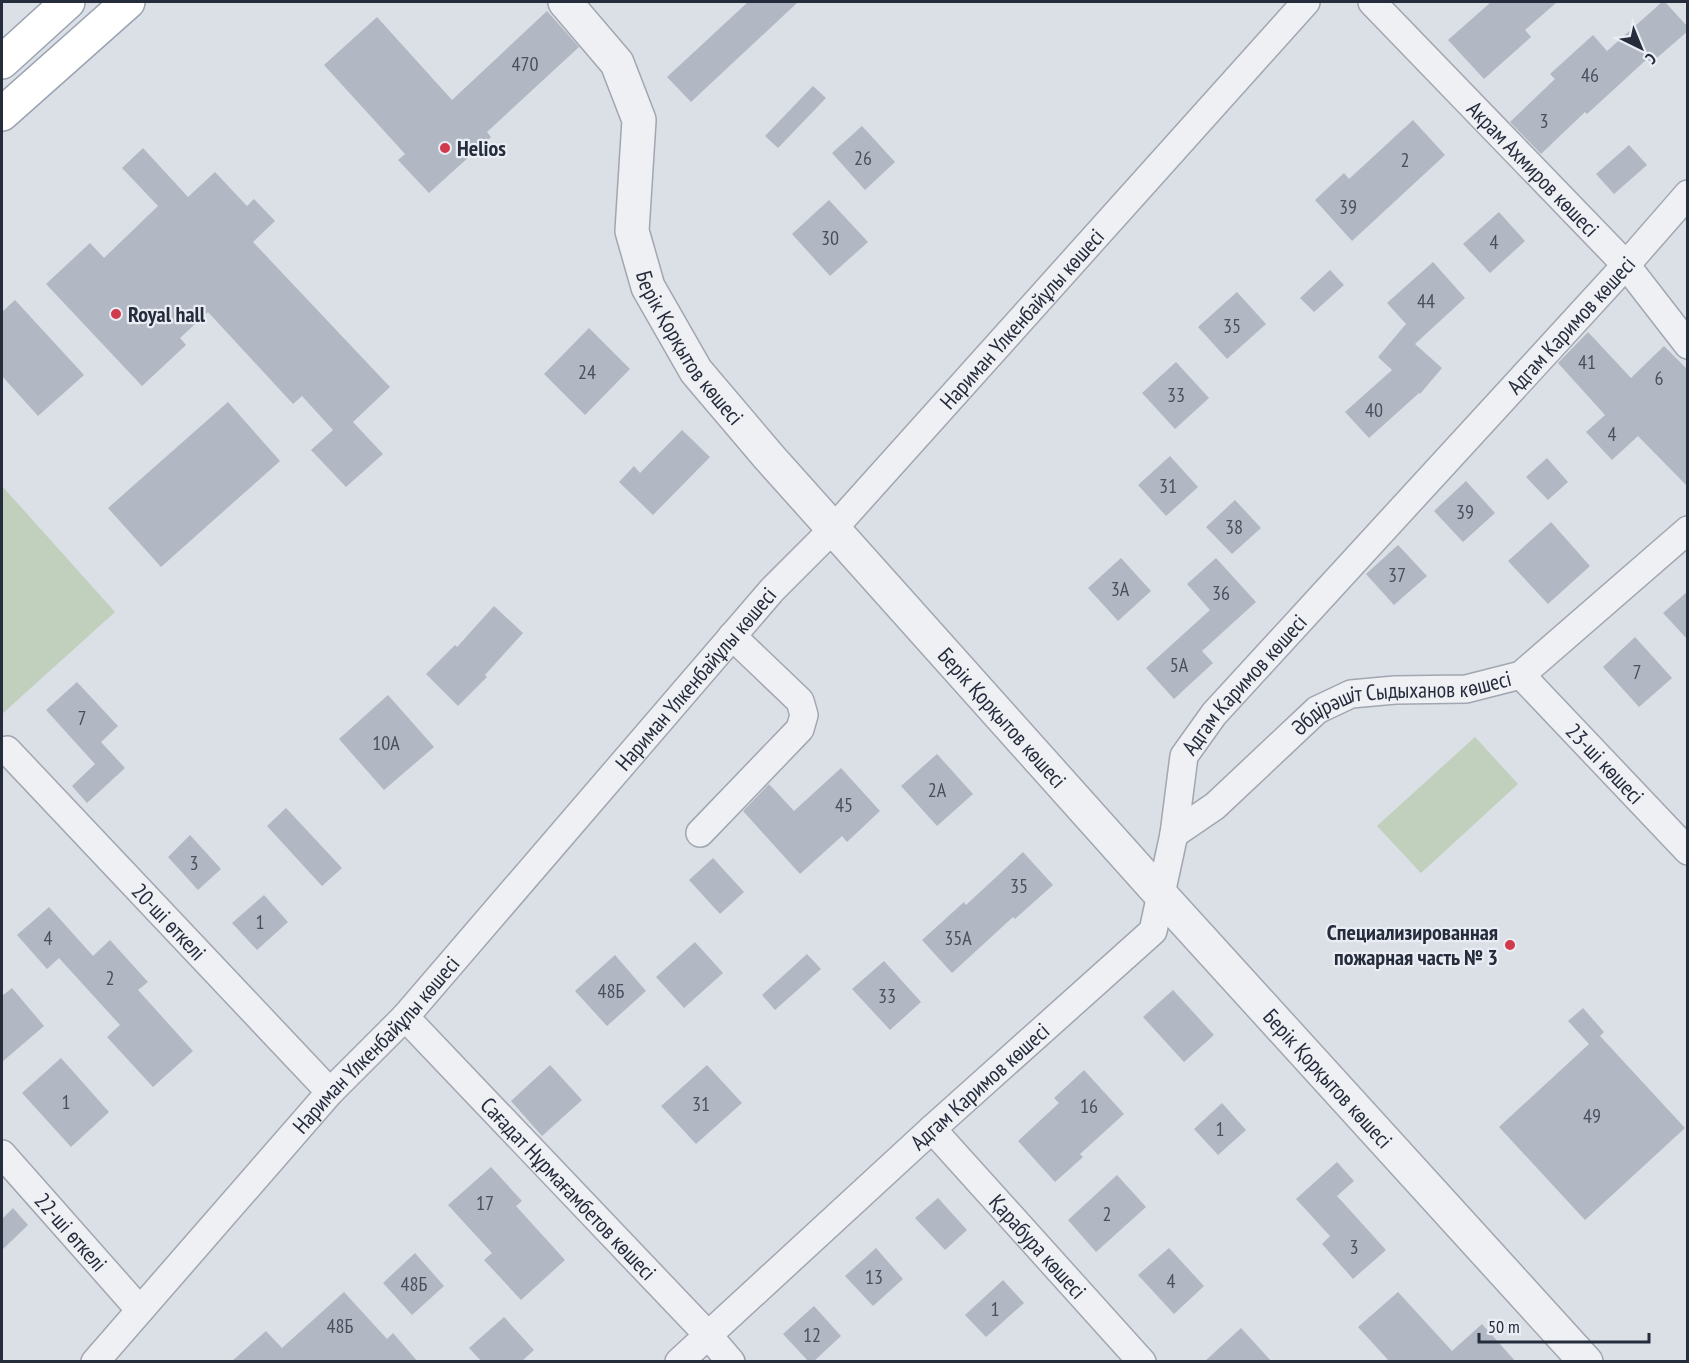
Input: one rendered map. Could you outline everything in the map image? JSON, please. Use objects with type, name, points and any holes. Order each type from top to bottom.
[{"type":"main road","points":[[2,62],[68,2]]},
{"type":"main road","points":[[2,114],[128,2]]},
{"type":"street","name":"Берік Қорқытов көшесі","points":[[565,2],[617,63],[639,120],[632,231],[648,287],[696,371],[769,457],[1161,895],[1586,1362]]},
{"type":"street","name":"Нариман Үлкенбайұлы көшесі","points":[[95,1362],[330,1092],[405,1017],[772,590],[834,528],[1306,2]]},
{"type":"street","name":"Акрам Ахмиров көшесі","points":[[1372,2],[1626,265],[1688,345]]},
{"type":"street","name":"Адгам Каримов көшесі","points":[[679,1362],[1153,931],[1174,834],[1184,756],[1214,714],[1626,265],[1688,194]]},
{"type":"street","name":"Әбдірәшіт Сыдыханов көшесі","points":[[1174,834],[1215,806],[1317,710],[1351,694],[1395,690],[1466,689],[1521,675],[1688,530]]},
{"type":"street","points":[[700,833],[801,729],[804,715],[800,701],[732,636]]},
{"type":"street","name":"23-шi көшесi","points":[[1521,675],[1688,851]]},
{"type":"street","name":"20-ші өткелі","points":[[7,750],[330,1092]]},
{"type":"street","name":"Сағадат Нұрмағамбетов көшесі","points":[[405,1017],[708,1335],[731,1362]]},
{"type":"street","name":"Қарабура көшесі","points":[[932,1130],[1142,1362]]},
{"type":"street","name":"22-ші өткелі","points":[[2,1154],[140,1310]]},
{"type":"green space","points":[[2,486],[115,612],[2,714]]},
{"type":"green space","points":[[1475,737],[1518,784],[1421,873],[1377,826]]},
{"type":"building","points":[[748,2],[798,2],[691,102],[667,77]]},
{"type":"building","points":[[1491,2],[1557,2],[1525,30],[1531,37],[1484,79],[1448,40]]},
{"type":"building","points":[[1662,2],[1665,2],[1688,27],[1688,31],[1651,63],[1647,59],[1587,114],[1585,112],[1541,154],[1510,122],[1555,79],[1550,74],[1593,35],[1607,51]]},
{"type":"building","points":[[547,11],[579,47],[487,132],[491,137],[429,193],[398,160],[405,154],[324,65],[377,17],[452,100]]},
{"type":"building","points":[[813,86],[826,98],[778,148],[765,136]]},
{"type":"building","points":[[1413,120],[1445,155],[1352,241],[1315,200],[1344,173],[1349,179]]},
{"type":"building","points":[[862,126],[895,162],[865,190],[832,153]]},
{"type":"building","points":[[1629,145],[1647,165],[1614,194],[1596,174]]},
{"type":"building","points":[[143,148],[188,197],[215,172],[247,206],[254,199],[275,221],[253,242],[390,387],[353,422],[383,454],[346,487],[311,450],[333,430],[302,396],[293,404],[208,312],[180,338],[186,345],[142,386],[46,284],[90,243],[104,258],[158,206],[122,168]]},
{"type":"building","points":[[829,200],[868,242],[830,276],[792,234]]},
{"type":"building","points":[[1499,212],[1525,241],[1490,273],[1463,244]]},
{"type":"building","points":[[1433,262],[1465,298],[1415,344],[1442,368],[1420,394],[1369,438],[1345,412],[1392,370],[1378,357],[1406,324],[1387,303]]},
{"type":"building","points":[[1330,270],[1344,285],[1314,312],[1300,298]]},
{"type":"building","points":[[1237,292],[1266,324],[1227,359],[1198,327]]},
{"type":"building","points":[[15,300],[84,375],[38,416],[2,376],[2,312]]},
{"type":"building","points":[[589,328],[630,369],[585,415],[544,374]]},
{"type":"building","points":[[1588,332],[1631,378],[1664,346],[1688,370],[1688,487],[1638,436],[1612,460],[1586,432],[1605,415],[1558,363]]},
{"type":"building","points":[[1176,362],[1209,398],[1175,429],[1142,393]]},
{"type":"building","points":[[228,402],[280,461],[161,567],[108,508]]},
{"type":"building","points":[[682,430],[710,457],[653,515],[619,482],[634,466],[640,473]]},
{"type":"building","points":[[1170,456],[1198,487],[1166,516],[1138,485]]},
{"type":"building","points":[[1547,458],[1568,482],[1548,500],[1526,477]]},
{"type":"building","points":[[1466,481],[1495,513],[1463,542],[1434,511]]},
{"type":"building","points":[[1235,500],[1261,528],[1232,554],[1206,527]]},
{"type":"building","points":[[1551,522],[1590,566],[1548,604],[1508,561]]},
{"type":"building","points":[[1398,545],[1427,576],[1394,605],[1366,574]]},
{"type":"building","points":[[1121,558],[1151,591],[1118,621],[1088,588]]},
{"type":"building","points":[[1216,558],[1256,602],[1202,651],[1213,663],[1174,699],[1146,668],[1210,610],[1187,584]]},
{"type":"building","points":[[1688,591],[1688,640],[1663,613]]},
{"type":"building","points":[[494,606],[523,633],[485,675],[487,677],[458,706],[426,674],[455,645],[457,647]]},
{"type":"building","points":[[1635,637],[1672,678],[1639,707],[1603,667]]},
{"type":"building","points":[[77,682],[118,726],[101,742],[125,768],[87,803],[72,786],[95,764],[46,710]]},
{"type":"building","points":[[388,695],[434,747],[384,790],[339,739]]},
{"type":"building","points":[[937,754],[973,794],[937,826],[901,786]]},
{"type":"building","points":[[841,768],[880,811],[847,842],[842,836],[800,874],[743,811],[769,784],[794,811]]},
{"type":"building","points":[[286,808],[342,868],[322,886],[267,826]]},
{"type":"building","points":[[190,835],[221,869],[198,890],[168,857]]},
{"type":"building","points":[[1023,852],[1053,885],[1015,919],[1013,917],[952,973],[922,940],[964,902],[966,905]]},
{"type":"building","points":[[713,858],[744,892],[720,914],[689,880]]},
{"type":"building","points":[[264,895],[288,922],[257,950],[232,923]]},
{"type":"building","points":[[49,907],[93,956],[110,940],[148,982],[138,990],[193,1051],[153,1087],[107,1037],[120,1025],[59,958],[47,969],[17,935]]},
{"type":"building","points":[[695,942],[723,973],[684,1008],[656,977]]},
{"type":"building","points":[[807,954],[821,969],[775,1010],[762,995]]},
{"type":"building","points":[[615,955],[646,991],[607,1026],[575,991]]},
{"type":"building","points":[[884,961],[921,1002],[890,1030],[852,989]]},
{"type":"building","points":[[12,988],[44,1026],[2,1062],[2,996]]},
{"type":"building","points":[[1173,990],[1214,1035],[1184,1062],[1143,1017]]},
{"type":"building","points":[[1583,1008],[1604,1032],[1600,1036],[1685,1128],[1585,1220],[1499,1127],[1589,1044],[1568,1021]]},
{"type":"building","points":[[61,1058],[109,1112],[71,1147],[22,1093]]},
{"type":"building","points":[[550,1065],[582,1100],[542,1136],[511,1101]]},
{"type":"building","points":[[707,1065],[742,1103],[696,1144],[661,1106]]},
{"type":"building","points":[[1084,1070],[1124,1114],[1080,1154],[1083,1157],[1055,1182],[1018,1141],[1059,1103],[1054,1098]]},
{"type":"building","points":[[1222,1103],[1246,1130],[1218,1155],[1194,1129]]},
{"type":"building","points":[[1337,1162],[1354,1181],[1337,1196],[1386,1250],[1353,1279],[1322,1244],[1330,1236],[1296,1199]]},
{"type":"building","points":[[491,1167],[522,1201],[516,1206],[565,1260],[521,1300],[484,1260],[492,1253],[448,1205]]},
{"type":"building","points":[[1117,1175],[1146,1207],[1096,1252],[1068,1220]]},
{"type":"building","points":[[938,1198],[967,1230],[945,1250],[915,1218]]},
{"type":"building","points":[[13,1208],[28,1225],[2,1250],[2,1219]]},
{"type":"building","points":[[876,1248],[903,1279],[873,1306],[845,1276]]},
{"type":"building","points":[[1169,1248],[1204,1286],[1174,1314],[1138,1275]]},
{"type":"building","points":[[415,1253],[444,1286],[412,1315],[383,1283]]},
{"type":"building","points":[[1003,1280],[1024,1303],[986,1337],[965,1315]]},
{"type":"building","points":[[344,1292],[387,1339],[393,1333],[418,1362],[231,1362],[266,1331],[282,1348]]},
{"type":"building","points":[[1398,1292],[1452,1351],[1482,1324],[1516,1362],[1390,1362],[1358,1327]]},
{"type":"building","points":[[814,1306],[841,1336],[813,1362],[809,1362],[783,1334]]},
{"type":"building","points":[[504,1317],[534,1350],[521,1362],[482,1362],[469,1348]]},
{"type":"building","points":[[1241,1328],[1272,1362],[1204,1362]]},
{"type":"place","name":"Helios","points":[[445,148]]},
{"type":"place","name":"Royal hall","points":[[116,314]]},
{"type":"place","name":"Специализированная пожарная часть № 3","points":[[1510,945]]}]
